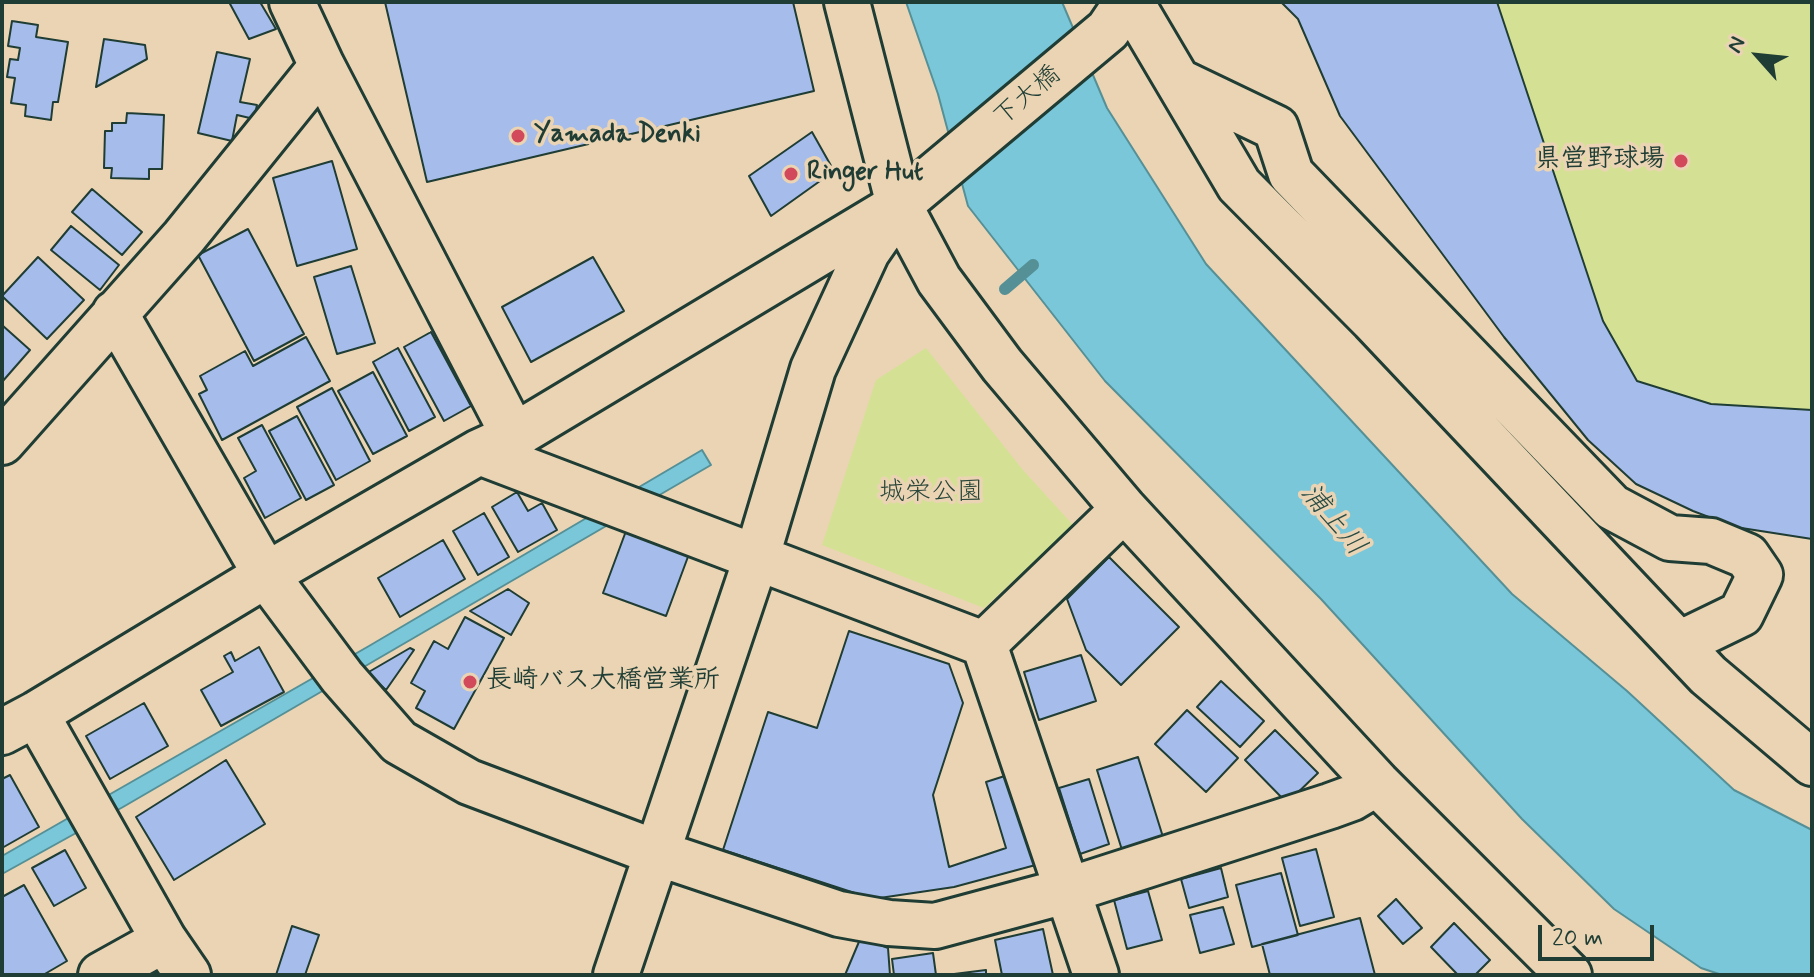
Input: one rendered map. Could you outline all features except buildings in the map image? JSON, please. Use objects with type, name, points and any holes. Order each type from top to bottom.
[{"type":"street","points":[[292,2],[497,444],[757,556],[984,644],[1096,975]]},
{"type":"street","points":[[847,2],[899,205],[939,280],[966,317],[1002,365],[1124,509],[1377,783],[1569,975]]},
{"type":"street","points":[[1122,11],[1178,81],[1239,185],[1373,320],[1708,675],[1812,763]]},
{"type":"street","name":"下大橋","points":[[899,205],[1122,11]]},
{"type":"street","points":[[2,442],[184,237],[322,66]]},
{"type":"street","points":[[1178,81],[1276,128],[1291,174],[1612,507],[1670,538],[1711,541],[1747,556],[1760,575],[1741,614],[1679,644]]},
{"type":"street","points":[[101,975],[176,958],[19,723],[899,205]]},
{"type":"street","points":[[616,975],[757,556],[813,369],[867,252],[899,205]]},
{"type":"street","points":[[115,313],[266,575],[342,677],[399,742],[469,782],[657,853],[839,914],[889,923],[935,926],[1069,890],[1330,806],[1352,798],[1377,783]]},
{"type":"street","points":[[984,644],[1124,509]]},
{"type":"green space","name":"県営野球場","points":[[1497,2],[1812,2],[1812,410],[1711,404],[1637,381],[1603,321]]},
{"type":"green space","name":"城栄公園","points":[[926,348],[1023,470],[1073,525],[984,608],[822,545],[876,380]]},
{"type":"water","name":"浦上川","points":[[906,2],[1062,2],[1107,108],[1206,264],[1512,594],[1627,691],[1734,790],[1812,830],[1812,975],[1722,975],[1701,968],[1614,909],[1522,819],[1321,599],[1105,381],[968,206],[938,94]]},
{"type":"water","points":[[702,450],[711,465],[123,807],[2,874],[2,856],[369,646]]},
{"type":"waterway","points":[[1005,289],[1033,265]]},
{"type":"place","name":"Yamada Denki","points":[[518,136]]},
{"type":"place","name":"県営野球場","points":[[1681,161]]},
{"type":"place","name":"Ringer Hut","points":[[791,174]]},
{"type":"place","name":"長崎バス大橋営業所","points":[[470,682]]}]
